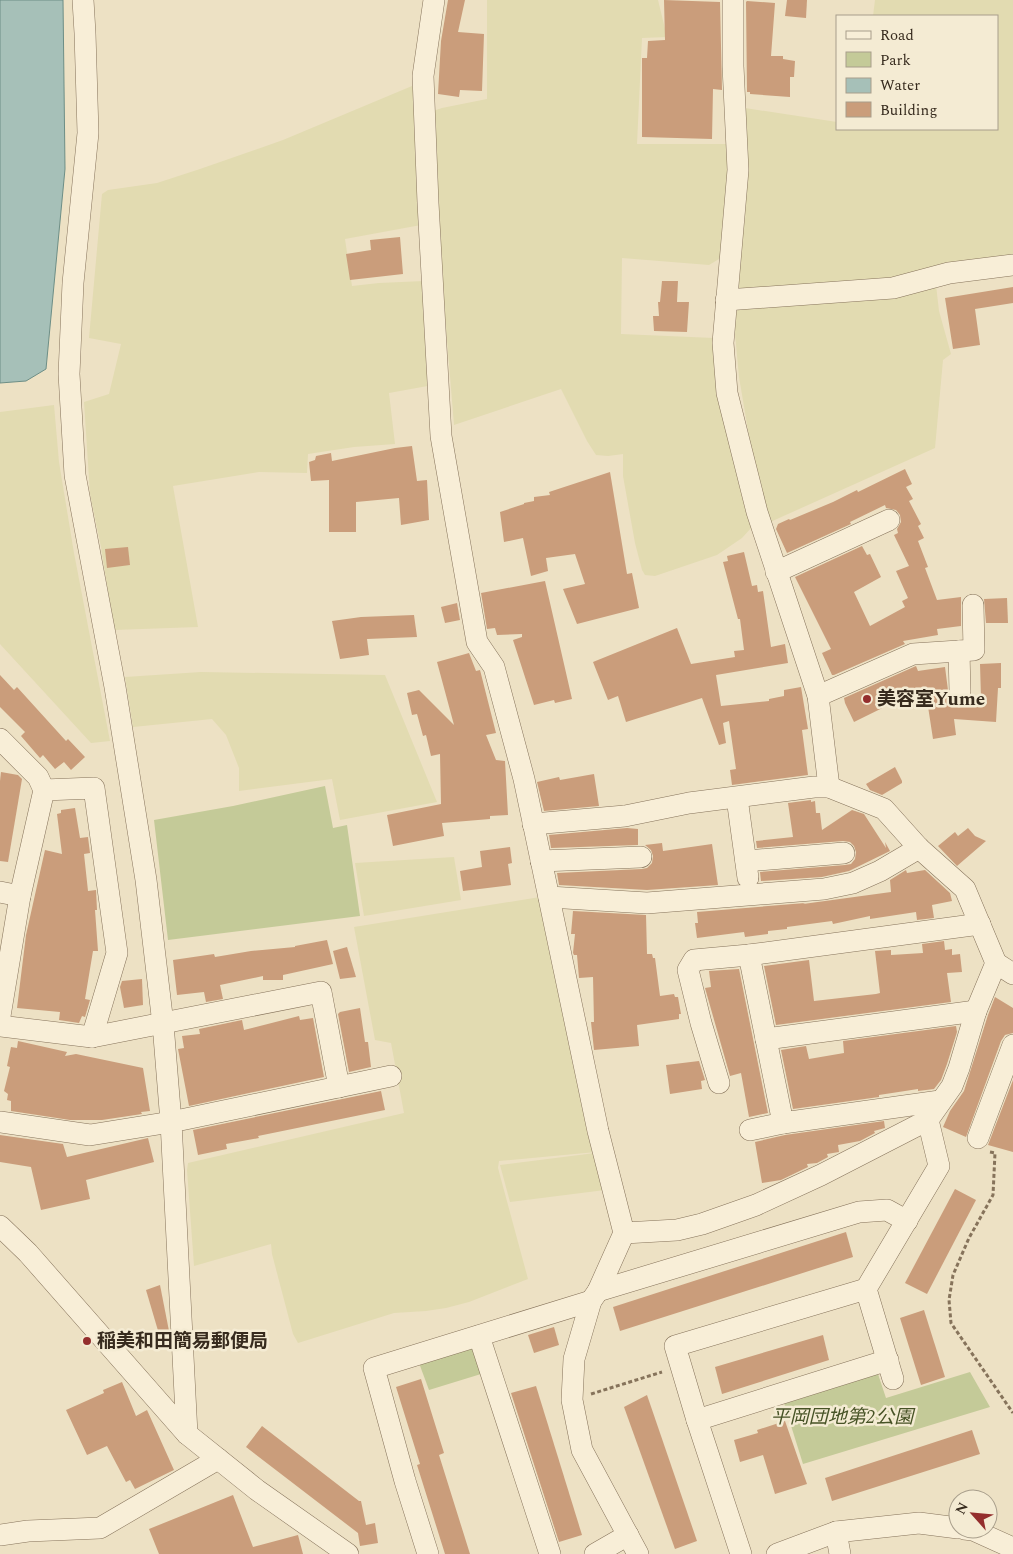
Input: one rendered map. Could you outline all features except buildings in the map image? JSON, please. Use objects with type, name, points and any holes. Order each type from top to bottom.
[{"type":"street","points":[[83,0],[86,33],[88,133],[73,282],[69,374],[75,475],[115,687],[143,861],[163,1024],[171,1122],[187,1434]]},
{"type":"street","points":[[434,0],[424,76],[428,204],[441,436],[477,642],[494,667],[524,779],[598,1131],[624,1233],[594,1296],[574,1359],[572,1400],[582,1450],[633,1545],[595,1554]]},
{"type":"street","points":[[733,0],[733,66],[738,170],[723,343],[727,392],[757,512],[818,696],[829,787]]},
{"type":"street","points":[[726,300],[893,288],[949,273],[1013,265]]},
{"type":"street","points":[[776,572],[889,520]]},
{"type":"street","points":[[818,696],[913,654],[974,650],[973,605]]},
{"type":"street","points":[[959,651],[960,692]]},
{"type":"street","points":[[0,739],[38,777],[44,790],[10,894],[0,1016]]},
{"type":"street","points":[[533,824],[625,816],[690,803],[814,787],[829,787],[884,809],[919,848],[965,888],[980,924],[1005,969],[976,1011],[952,1086],[928,1120],[829,1171],[756,1204],[702,1224],[677,1230],[624,1233]]},
{"type":"street","points":[[44,790],[94,788],[117,953],[92,1037]]},
{"type":"street","points":[[737,798],[747,870],[844,853]]},
{"type":"street","points":[[549,897],[647,903],[824,889],[853,883],[880,871],[919,848]]},
{"type":"street","points":[[541,862],[641,857]]},
{"type":"street","points":[[719,1083],[688,970],[694,960],[749,955],[980,924]]},
{"type":"street","points":[[749,955],[783,1123]]},
{"type":"street","points":[[0,1026],[92,1037],[321,992],[339,1087]]},
{"type":"street","points":[[766,1039],[976,1011]]},
{"type":"street","points":[[981,1144],[1013,1045]]},
{"type":"street","points":[[0,1122],[90,1135],[171,1122],[391,1076]]},
{"type":"street","points":[[750,1130],[783,1123],[940,1101]]},
{"type":"street","points":[[741,1554],[697,1420],[676,1346],[866,1289],[939,1166],[928,1120]]},
{"type":"street","points":[[428,1554],[374,1368],[479,1336],[594,1296],[859,1212],[887,1210],[907,1221]]},
{"type":"street","points":[[0,1226],[28,1252],[187,1434],[257,1490],[348,1554]]},
{"type":"street","points":[[697,1420],[890,1369],[866,1289]]},
{"type":"street","points":[[479,1336],[550,1554]]},
{"type":"street","points":[[0,1535],[28,1531],[100,1528],[218,1459]]},
{"type":"street","points":[[777,1554],[836,1532],[919,1523],[948,1527]]},
{"type":"street","points":[[836,1532],[840,1554]]},
{"type":"street","points":[[993,1539],[1013,1548]]},
{"type":"path","points":[[981,1144],[995,1153],[994,1195],[952,1275],[949,1300],[951,1323],[1013,1413]]},
{"type":"path","points":[[572,1400],[682,1366]]},
{"type":"shaded area","points":[[487,0],[658,0],[667,37],[642,38],[637,144],[729,144],[723,255],[709,265],[622,258],[621,334],[714,338],[752,527],[742,538],[717,555],[655,576],[645,575],[635,543],[623,476],[623,454],[596,455],[561,389],[454,425],[442,279],[433,111],[487,99]]},
{"type":"shaded area","points":[[875,0],[1013,0],[1013,258],[911,281],[737,293],[737,274],[745,220],[747,171],[745,108],[836,122],[836,130],[998,130],[998,15],[873,15]]},
{"type":"shaded area","points":[[412,86],[421,225],[345,239],[352,286],[424,281],[433,385],[389,393],[395,444],[354,447],[308,454],[307,473],[259,472],[173,486],[198,627],[114,630],[101,547],[90,494],[84,402],[109,394],[121,344],[89,338],[102,194],[108,190],[157,183],[200,169],[283,140]]},
{"type":"shaded area","points":[[936,285],[939,311],[951,354],[943,360],[935,448],[768,523],[751,448],[739,377],[733,312],[741,309],[781,305],[896,298]]},
{"type":"shaded area","points":[[54,405],[59,462],[74,553],[110,741],[91,743],[0,644],[0,412]]},
{"type":"shaded area","points":[[201,672],[385,675],[437,802],[340,820],[332,779],[239,791],[239,768],[226,735],[212,719],[133,727],[125,677]]},
{"type":"shaded area","points":[[454,857],[461,900],[364,916],[355,863]]},
{"type":"shaded area","points":[[540,897],[596,1152],[499,1161],[498,1168],[528,1279],[469,1302],[426,1311],[394,1313],[298,1343],[293,1334],[271,1244],[194,1266],[188,1163],[404,1113],[391,1043],[375,1040],[354,927]]},
{"type":"shaded area","points":[[595,1153],[605,1190],[510,1202],[500,1165]]},
{"type":"green space","points":[[325,786],[333,828],[347,825],[360,916],[168,940],[154,820],[233,806]]},
{"type":"green space","points":[[474,1348],[481,1374],[429,1390],[419,1363]]},
{"type":"green space","name":"平岡団地第2公園","points":[[877,1371],[886,1398],[970,1372],[990,1407],[803,1464],[783,1400]]},
{"type":"water","points":[[0,0],[63,0],[65,169],[46,369],[26,381],[0,383]]},
{"type":"place","name":"美容室Yume","points":[[867,699]]},
{"type":"place","name":"稲美和田簡易郵便局","points":[[87,1341]]}]
